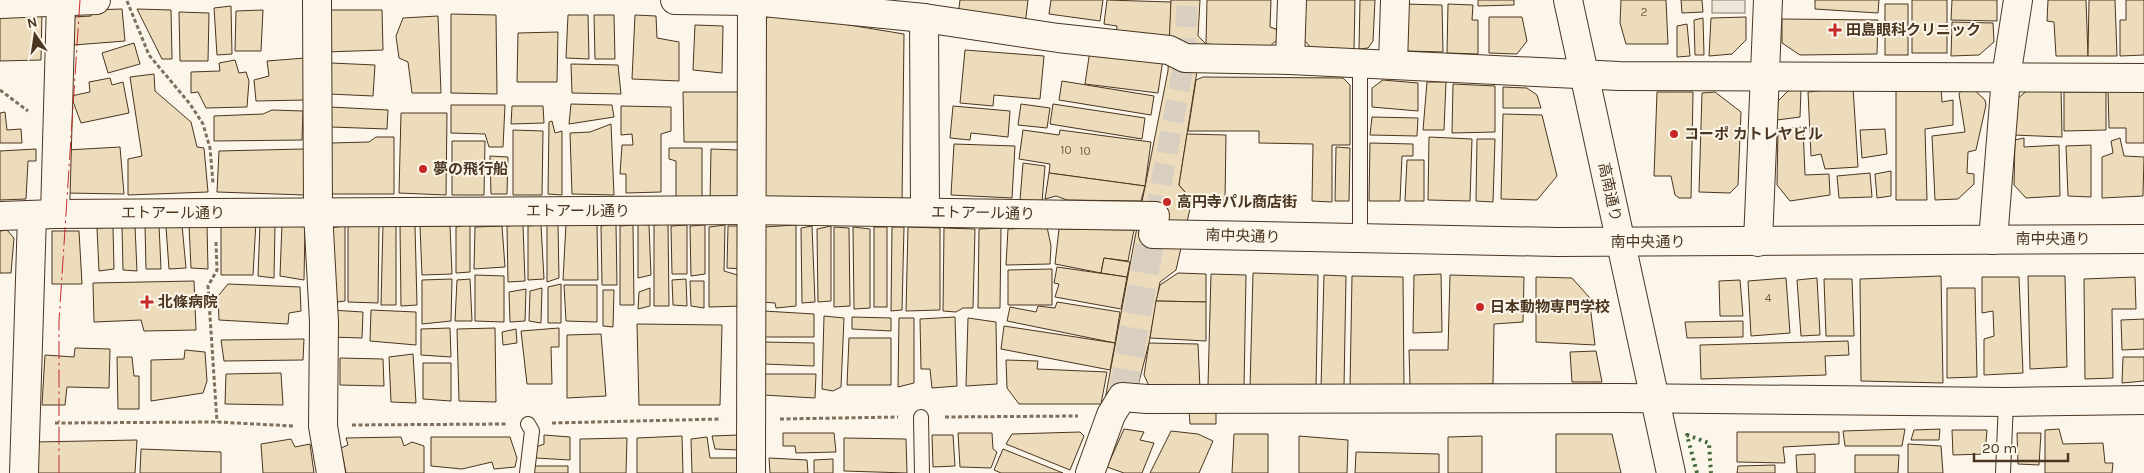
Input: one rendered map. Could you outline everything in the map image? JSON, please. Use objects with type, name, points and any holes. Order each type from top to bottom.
[{"type":"street","points":[[0,4],[96,0]]},
{"type":"street","points":[[317,0],[318,212],[324,322],[323,426],[331,473]]},
{"type":"street","points":[[675,0],[752,0],[925,9],[1058,38],[1169,50],[1185,58],[1393,64],[1585,75],[1766,78],[2144,78]]},
{"type":"street","points":[[751,473],[752,0]]},
{"type":"street","points":[[1290,60],[1292,0]]},
{"type":"street","points":[[1393,64],[1396,0]]},
{"type":"street","name":"高南通り","points":[[1568,0],[1670,473]]},
{"type":"street","points":[[1758,242],[1768,0]]},
{"type":"street","points":[[1994,240],[2006,77],[2018,0]]},
{"type":"street","points":[[24,473],[25,424],[61,2]]},
{"type":"street","points":[[925,9],[925,212]]},
{"type":"street","name":"エトアール通り","points":[[0,216],[44,214],[752,210],[925,212],[1154,225]]},
{"type":"street","name":"南中央通り","points":[[1154,225],[1360,240],[1758,242],[2144,238]]},
{"type":"street","points":[[1090,473],[1111,415],[1122,397],[1147,399],[1654,398],[2006,402],[2144,400]]},
{"type":"lane","points":[[1360,63],[1360,240]]},
{"type":"lane","points":[[2003,473],[2006,402]]},
{"type":"lane","points":[[920,417],[922,473]]},
{"type":"lane","points":[[527,473],[532,431],[528,424]]},
{"type":"path","points":[[127,0],[149,55],[190,104],[202,124],[210,148],[217,270],[208,286],[217,422]]},
{"type":"path","points":[[25,424],[217,422],[302,426]]},
{"type":"shaded area","points":[[1712,0],[1745,0],[1745,13],[1712,13]]},
{"type":"building","points":[[960,0],[1028,0],[1025,25],[958,15]]},
{"type":"building","points":[[1051,0],[1103,0],[1100,21],[1049,14]]},
{"type":"building","points":[[1107,0],[1171,2],[1170,36],[1167,38],[1116,35],[1117,26],[1104,24]]},
{"type":"building","name":"高円寺パル商店街","points":[[1171,0],[1200,0],[1198,36],[1208,46],[1197,71],[1179,185],[1192,200],[1176,270],[1160,282],[1149,343],[1133,405],[1104,405],[1168,71]]},
{"type":"building","points":[[1207,0],[1271,0],[1270,27],[1276,29],[1278,39],[1268,48],[1206,44]]},
{"type":"building","points":[[1302,0],[1355,0],[1354,50],[1311,48],[1300,35]]},
{"type":"building","points":[[1360,0],[1375,0],[1373,41],[1368,48],[1359,49]]},
{"type":"building","points":[[1478,0],[1514,0],[1514,5],[1478,6]]},
{"type":"building","points":[[1621,0],[1666,0],[1668,44],[1626,44],[1620,23]]},
{"type":"building","points":[[1681,0],[1702,0],[1703,12],[1682,13]]},
{"type":"building","points":[[1815,0],[1879,0],[1878,13],[1815,9]]},
{"type":"building","points":[[1912,0],[1947,0],[1947,53],[1912,53]]},
{"type":"building","points":[[1952,0],[1997,0],[1997,21],[1951,20]]},
{"type":"building","points":[[2048,0],[2086,0],[2088,56],[2056,56],[2054,22],[2047,21]]},
{"type":"building","points":[[2089,0],[2115,0],[2117,56],[2088,56]]},
{"type":"building","points":[[2126,0],[2144,0],[2144,55],[2120,56],[2120,20],[2126,20]]},
{"type":"building","points":[[1403,4],[1442,5],[1443,52],[1408,51],[1403,47]]},
{"type":"building","points":[[1448,4],[1473,5],[1472,20],[1478,20],[1478,54],[1447,53]]},
{"type":"building","points":[[1885,4],[1908,4],[1908,55],[1885,55]]},
{"type":"building","points":[[231,6],[232,54],[217,55],[214,8]]},
{"type":"building","points":[[122,9],[125,41],[74,45],[73,17],[91,16],[91,10]]},
{"type":"building","points":[[137,9],[171,10],[172,59],[162,59]]},
{"type":"building","points":[[263,10],[261,51],[235,51],[236,11]]},
{"type":"building","points":[[324,10],[382,10],[383,50],[326,52]]},
{"type":"building","points":[[42,12],[41,60],[0,61],[0,14]]},
{"type":"building","points":[[179,12],[209,13],[208,61],[180,61]]},
{"type":"building","points":[[451,14],[496,15],[497,94],[451,93]]},
{"type":"building","points":[[782,14],[904,34],[902,203],[763,202],[762,21],[771,15]]},
{"type":"building","points":[[568,15],[588,15],[589,59],[566,58]]},
{"type":"building","points":[[594,15],[614,15],[615,59],[595,59]]},
{"type":"building","points":[[635,15],[656,16],[657,38],[679,42],[679,81],[632,79]]},
{"type":"building","points":[[438,16],[441,93],[412,93],[408,62],[399,58],[396,36],[403,18]]},
{"type":"building","points":[[1489,17],[1522,17],[1527,41],[1517,54],[1489,53]]},
{"type":"building","points":[[1746,17],[1746,40],[1732,54],[1709,56],[1711,18]]},
{"type":"building","points":[[1703,18],[1704,55],[1695,55],[1694,20]]},
{"type":"building","points":[[1782,19],[1878,20],[1877,54],[1800,55],[1782,43]]},
{"type":"building","points":[[1952,22],[1993,23],[1994,42],[1979,55],[1951,56]]},
{"type":"building","points":[[1687,24],[1690,56],[1677,57],[1677,26]]},
{"type":"building","points":[[695,25],[723,26],[722,73],[693,70]]},
{"type":"building","points":[[558,32],[557,82],[517,82],[518,33]]},
{"type":"building","points":[[134,43],[140,64],[108,73],[102,53]]},
{"type":"building","points":[[965,50],[1044,56],[1040,99],[994,95],[993,106],[960,103]]},
{"type":"building","points":[[1090,50],[1163,59],[1158,93],[1085,84]]},
{"type":"building","points":[[305,58],[305,100],[256,101],[254,80],[269,76],[267,61]]},
{"type":"building","points":[[235,60],[239,73],[246,72],[249,81],[247,107],[206,108],[198,92],[191,93],[191,72],[220,71],[219,63]]},
{"type":"building","points":[[331,63],[375,65],[373,96],[329,94]]},
{"type":"building","points":[[571,64],[618,65],[621,94],[572,93]]},
{"type":"building","points":[[154,74],[155,91],[191,122],[197,147],[204,148],[208,192],[128,195],[128,159],[142,156],[130,77]]},
{"type":"building","points":[[1203,77],[1343,78],[1350,85],[1350,145],[1332,145],[1332,202],[1312,201],[1313,144],[1259,143],[1259,131],[1188,131],[1196,80]]},
{"type":"building","points":[[110,78],[112,85],[123,82],[129,113],[81,123],[71,96],[90,92],[89,82]]},
{"type":"building","points":[[1383,80],[1418,83],[1418,111],[1372,107],[1372,88]]},
{"type":"building","points":[[1062,81],[1154,96],[1151,115],[1059,100]]},
{"type":"building","points":[[1427,82],[1446,82],[1444,130],[1423,130]]},
{"type":"building","points":[[1453,84],[1495,86],[1495,132],[1452,133]]},
{"type":"building","points":[[1941,86],[1942,102],[1953,100],[1953,125],[1925,129],[1927,200],[1896,200],[1896,88]]},
{"type":"building","points":[[1970,86],[1985,100],[1986,105],[1976,150],[1968,152],[1967,173],[1974,174],[1974,184],[1958,199],[1935,200],[1932,136],[1965,132],[1959,94],[1962,89]]},
{"type":"building","points":[[1503,87],[1527,88],[1537,95],[1541,108],[1503,108]]},
{"type":"building","points":[[1853,87],[1858,167],[1825,169],[1821,154],[1811,156],[1808,92]]},
{"type":"building","points":[[2031,87],[2061,87],[2062,137],[2013,135],[2016,100]]},
{"type":"building","points":[[1801,89],[1800,117],[1777,120],[1778,101],[1788,91]]},
{"type":"building","points":[[2108,90],[2144,90],[2144,143],[2126,143],[2126,128],[2109,128]]},
{"type":"building","points":[[683,92],[744,92],[743,142],[684,142]]},
{"type":"building","name":"コーポ カトレヤビル","points":[[1657,92],[1693,92],[1691,198],[1679,198],[1675,195],[1671,176],[1654,176]]},
{"type":"building","points":[[1715,92],[1741,112],[1738,185],[1730,193],[1699,192],[1702,93]]},
{"type":"building","points":[[2064,92],[2106,92],[2106,130],[2064,131]]},
{"type":"building","points":[[571,104],[612,105],[614,117],[569,124]]},
{"type":"building","points":[[1021,104],[1050,108],[1047,128],[1018,125]]},
{"type":"building","points":[[1053,104],[1145,118],[1142,139],[1050,124]]},
{"type":"building","points":[[451,105],[505,105],[503,147],[489,147],[485,134],[451,133]]},
{"type":"building","points":[[512,106],[543,106],[544,123],[511,124]]},
{"type":"building","points":[[621,106],[671,107],[671,131],[661,134],[661,192],[626,193],[626,174],[620,174],[622,145],[633,145],[632,134],[621,135]]},
{"type":"building","points":[[953,106],[1010,111],[1008,137],[971,133],[970,140],[950,138]]},
{"type":"building","points":[[330,107],[388,110],[387,129],[331,127]]},
{"type":"building","points":[[272,110],[303,111],[302,140],[214,141],[214,116],[263,114]]},
{"type":"building","points":[[5,112],[7,130],[21,129],[22,143],[0,143],[0,113]]},
{"type":"building","points":[[401,113],[447,113],[446,195],[399,193]]},
{"type":"building","points":[[1503,114],[1542,115],[1557,176],[1537,200],[1501,199]]},
{"type":"building","points":[[1372,117],[1418,118],[1417,136],[1370,135]]},
{"type":"building","points":[[552,121],[555,133],[562,131],[562,195],[548,194],[549,122]]},
{"type":"building","points":[[611,124],[614,195],[572,194],[570,133],[590,132]]},
{"type":"building","points":[[1803,127],[1805,175],[1829,174],[1830,195],[1790,201],[1777,185],[1778,129]]},
{"type":"building","points":[[1885,129],[1887,154],[1862,158],[1860,130]]},
{"type":"building","points":[[513,130],[543,131],[542,195],[513,195]]},
{"type":"building","points":[[1023,130],[1059,135],[1060,130],[1151,142],[1145,186],[1049,173],[1050,164],[1019,159]]},
{"type":"building","points":[[1187,134],[1226,135],[1225,200],[1192,200],[1179,185]]},
{"type":"building","points":[[376,137],[394,137],[394,194],[331,194],[331,143],[369,142]]},
{"type":"building","points":[[1429,137],[1472,139],[1470,201],[1428,200]]},
{"type":"building","points":[[2024,138],[2024,147],[2059,145],[2060,196],[2026,198],[2014,185],[2015,140]]},
{"type":"building","points":[[2120,138],[2124,156],[2144,157],[2143,196],[2102,198],[2102,157],[2113,153],[2111,141]]},
{"type":"building","points":[[1477,139],[1495,139],[1493,202],[1476,201]]},
{"type":"building","points":[[452,141],[485,141],[484,195],[452,195]]},
{"type":"building","points":[[1370,143],[1413,144],[1413,156],[1402,156],[1400,201],[1369,201]]},
{"type":"building","points":[[954,144],[1015,146],[1012,198],[951,195]]},
{"type":"building","points":[[2091,145],[2091,197],[2068,196],[2066,146]]},
{"type":"building","points":[[120,147],[124,194],[66,193],[67,150]]},
{"type":"building","points":[[1336,147],[1350,148],[1349,201],[1335,201]]},
{"type":"building","points":[[669,148],[702,148],[702,203],[676,202],[676,161],[669,159]]},
{"type":"building","points":[[36,149],[36,161],[28,161],[26,199],[0,200],[0,151]]},
{"type":"building","points":[[304,149],[305,195],[217,192],[219,151]]},
{"type":"building","points":[[711,149],[738,150],[741,198],[710,203]]},
{"type":"building","points":[[490,156],[508,157],[507,194],[491,194]]},
{"type":"building","points":[[1407,160],[1424,160],[1424,201],[1405,201]]},
{"type":"building","points":[[1023,163],[1045,166],[1042,202],[1020,200]]},
{"type":"building","points":[[1891,171],[1891,196],[1877,198],[1875,174]]},
{"type":"building","points":[[1049,173],[1145,186],[1141,201],[1067,200],[1056,196],[1045,199]]},
{"type":"building","points":[[1870,173],[1872,197],[1839,198],[1837,176]]},
{"type":"building","points":[[256,221],[253,275],[221,275],[221,222]]},
{"type":"building","points":[[260,224],[275,224],[274,278],[258,276]]},
{"type":"building","points":[[282,224],[305,226],[304,280],[280,276]]},
{"type":"building","points":[[379,224],[378,303],[348,302],[348,226]]},
{"type":"building","points":[[470,224],[470,272],[456,273],[456,227]]},
{"type":"building","points":[[566,224],[597,224],[598,280],[563,280]]},
{"type":"building","points":[[616,224],[617,285],[602,285],[601,226]]},
{"type":"building","points":[[638,224],[649,225],[651,275],[638,278]]},
{"type":"building","points":[[668,224],[669,306],[654,306],[654,225]]},
{"type":"building","points":[[145,225],[159,225],[161,269],[146,269]]},
{"type":"building","points":[[182,225],[186,268],[169,269],[166,227]]},
{"type":"building","points":[[189,225],[207,225],[208,269],[191,268]]},
{"type":"building","points":[[383,225],[396,225],[396,305],[381,305]]},
{"type":"building","points":[[400,225],[415,226],[417,305],[401,306]]},
{"type":"building","points":[[523,225],[525,281],[508,282],[507,226]]},
{"type":"building","points":[[541,225],[544,279],[528,280],[528,226]]},
{"type":"building","points":[[547,225],[558,225],[559,278],[547,282]]},
{"type":"building","points":[[633,225],[634,305],[620,305],[620,226]]},
{"type":"building","points":[[687,225],[687,274],[672,274],[671,226]]},
{"type":"building","points":[[705,225],[705,274],[691,276],[690,226]]},
{"type":"building","points":[[725,225],[724,271],[741,276],[742,306],[709,307],[709,227]]},
{"type":"building","points":[[796,225],[796,306],[776,308],[775,303],[762,302],[763,227]]},
{"type":"building","points":[[122,226],[135,226],[137,271],[123,270]]},
{"type":"building","points":[[345,226],[345,301],[330,303],[328,228]]},
{"type":"building","points":[[420,226],[450,226],[452,274],[422,275]]},
{"type":"building","points":[[502,226],[505,267],[474,269],[475,227]]},
{"type":"building","points":[[728,226],[742,226],[742,269],[727,268]]},
{"type":"building","points":[[812,226],[815,302],[802,303],[801,228]]},
{"type":"building","points":[[831,226],[831,301],[818,302],[817,229]]},
{"type":"building","points":[[113,227],[114,269],[99,271],[97,228]]},
{"type":"building","points":[[834,227],[849,228],[850,306],[834,307]]},
{"type":"building","points":[[853,227],[870,229],[870,308],[854,309]]},
{"type":"building","points":[[874,227],[887,227],[887,307],[874,307]]},
{"type":"building","points":[[892,227],[904,227],[902,310],[891,311]]},
{"type":"building","points":[[908,227],[940,228],[940,310],[906,311]]},
{"type":"building","points":[[1047,227],[1051,246],[1050,264],[1006,265],[1008,229]]},
{"type":"building","points":[[944,228],[975,229],[973,308],[963,308],[956,312],[943,311]]},
{"type":"building","points":[[1001,228],[1000,308],[978,308],[979,229]]},
{"type":"building","points":[[1059,229],[1134,230],[1128,261],[1104,258],[1101,273],[1055,264]]},
{"type":"building","points":[[7,230],[14,238],[11,273],[0,273],[0,231]]},
{"type":"building","points":[[52,231],[79,231],[82,284],[52,284]]},
{"type":"building","points":[[1104,258],[1130,262],[1127,277],[1101,273]]},
{"type":"building","points":[[1057,267],[1127,277],[1121,309],[1055,297],[1059,284],[1054,283]]},
{"type":"building","points":[[1052,269],[1052,305],[1008,305],[1008,270]]},
{"type":"building","points":[[1178,273],[1206,274],[1206,302],[1156,301],[1160,285]]},
{"type":"building","points":[[1253,273],[1318,275],[1316,389],[1250,388]]},
{"type":"building","points":[[1211,274],[1246,275],[1244,388],[1208,385]]},
{"type":"building","points":[[1441,274],[1442,332],[1413,333],[1414,275]]},
{"type":"building","points":[[475,275],[504,276],[504,322],[475,321]]},
{"type":"building","points":[[1324,275],[1346,276],[1344,387],[1321,388]]},
{"type":"building","points":[[1450,275],[1524,277],[1523,322],[1494,324],[1493,384],[1410,386],[1409,350],[1448,350]]},
{"type":"building","points":[[1352,276],[1403,277],[1404,388],[1350,388]]},
{"type":"building","points":[[1941,276],[1943,383],[1861,381],[1860,279]]},
{"type":"building","points":[[2028,276],[2065,276],[2067,367],[2030,369]]},
{"type":"building","points":[[1536,277],[1572,278],[1589,297],[1595,345],[1536,342]]},
{"type":"building","points":[[1982,277],[2019,277],[2023,373],[1984,375],[1984,339],[1994,336],[1993,311],[1982,313]]},
{"type":"building","points":[[2135,277],[2136,309],[2112,309],[2113,378],[2085,379],[2084,279]]},
{"type":"building","points":[[1786,278],[1790,333],[1751,336],[1748,281]]},
{"type":"building","points":[[1817,278],[1820,335],[1801,336],[1797,280]]},
{"type":"building","points":[[452,279],[451,321],[422,324],[422,280]]},
{"type":"building","points":[[470,279],[472,321],[455,321],[457,280]]},
{"type":"building","points":[[686,279],[687,306],[673,305],[672,280]]},
{"type":"building","points":[[1824,279],[1852,279],[1854,336],[1826,336]]},
{"type":"building","points":[[1740,280],[1743,316],[1720,316],[1719,281]]},
{"type":"building","points":[[194,281],[196,330],[144,331],[141,320],[94,322],[93,283]]},
{"type":"building","points":[[690,281],[704,281],[704,308],[691,306]]},
{"type":"building","points":[[228,284],[300,287],[301,311],[289,313],[288,324],[219,320],[218,296]]},
{"type":"building","points":[[561,284],[561,323],[548,323],[548,287]]},
{"type":"building","points":[[564,285],[597,285],[597,322],[566,321]]},
{"type":"building","points":[[542,288],[541,323],[529,321],[530,291]]},
{"type":"building","points":[[650,288],[650,306],[638,309],[639,292]]},
{"type":"building","points":[[1947,288],[1975,288],[1977,377],[1947,378]]},
{"type":"building","points":[[526,289],[525,321],[510,322],[509,292]]},
{"type":"building","points":[[603,290],[614,290],[613,327],[603,326]]},
{"type":"building","points":[[1156,301],[1206,302],[1206,341],[1150,338]]},
{"type":"building","points":[[1057,302],[1120,312],[1115,343],[1007,321],[1010,307],[1036,312],[1038,306],[1055,308]]},
{"type":"building","points":[[331,310],[363,312],[362,338],[330,337]]},
{"type":"building","points":[[371,310],[416,312],[416,345],[370,341]]},
{"type":"building","points":[[764,311],[814,314],[814,337],[764,337]]},
{"type":"building","points":[[824,316],[844,318],[841,387],[833,391],[822,389]]},
{"type":"building","points":[[852,317],[891,318],[891,331],[852,329]]},
{"type":"building","points":[[955,317],[957,386],[932,388],[930,369],[921,369],[920,319]]},
{"type":"building","points":[[899,318],[914,318],[914,383],[898,387]]},
{"type":"building","points":[[968,318],[996,322],[997,384],[966,386]]},
{"type":"building","points":[[2144,319],[2144,349],[2122,350],[2121,320]]},
{"type":"building","points":[[1743,321],[1743,337],[1687,338],[1685,322]]},
{"type":"building","points":[[637,324],[722,325],[720,405],[639,405]]},
{"type":"building","points":[[1004,326],[1115,343],[1110,370],[1001,349]]},
{"type":"building","points":[[450,328],[451,357],[421,355],[421,329]]},
{"type":"building","points":[[495,328],[496,402],[459,401],[457,329]]},
{"type":"building","points":[[559,328],[559,347],[551,347],[552,384],[527,384],[521,331]]},
{"type":"building","points":[[516,329],[517,343],[503,345],[502,332]]},
{"type":"building","points":[[601,334],[606,396],[567,398],[567,335]]},
{"type":"building","points":[[849,338],[891,338],[891,385],[847,385]]},
{"type":"building","points":[[304,339],[303,360],[224,361],[221,340]]},
{"type":"building","points":[[1848,341],[1849,355],[1825,356],[1826,375],[1701,379],[1700,345]]},
{"type":"building","points":[[764,342],[814,343],[814,366],[764,364]]},
{"type":"building","points":[[1149,343],[1198,344],[1200,389],[1150,388],[1144,375]]},
{"type":"building","points":[[75,348],[110,349],[109,388],[67,387],[65,405],[42,405],[45,355],[74,357]]},
{"type":"building","points":[[185,350],[205,352],[207,381],[203,393],[151,401],[151,360],[184,359]]},
{"type":"building","points":[[1596,351],[1602,382],[1572,382],[1570,352]]},
{"type":"building","points":[[413,354],[416,403],[391,402],[389,357]]},
{"type":"building","points":[[117,357],[132,357],[134,376],[139,376],[139,409],[118,409]]},
{"type":"building","points":[[2123,357],[2144,357],[2144,381],[2122,383]]},
{"type":"building","points":[[340,358],[383,359],[384,386],[340,385]]},
{"type":"building","points":[[1006,360],[1038,361],[1037,369],[1107,372],[1101,404],[1019,404],[1007,388]]},
{"type":"building","points":[[423,363],[451,363],[451,401],[423,399]]},
{"type":"building","points":[[281,373],[283,405],[225,404],[226,374]]},
{"type":"building","points":[[765,374],[816,374],[815,398],[763,395]]},
{"type":"building","points":[[1189,411],[1216,411],[1216,424],[1190,424]]},
{"type":"building","points":[[1124,429],[1144,432],[1140,440],[1154,443],[1142,473],[1124,473],[1107,467]]},
{"type":"building","points":[[1905,429],[1902,446],[1845,446],[1843,431]]},
{"type":"building","points":[[1940,429],[1939,440],[1911,440],[1914,430]]},
{"type":"building","points":[[2059,429],[2063,444],[2103,443],[2105,463],[2113,463],[2112,473],[2045,473],[2045,430]]},
{"type":"building","points":[[1952,430],[1987,430],[1985,454],[1953,455]]},
{"type":"building","points":[[1171,431],[1198,434],[1213,441],[1199,473],[1150,473]]},
{"type":"building","points":[[1080,432],[1084,436],[1070,470],[1006,444],[1012,434]]},
{"type":"building","points":[[1737,432],[1839,432],[1839,444],[1783,447],[1785,463],[1737,462]]},
{"type":"building","points":[[783,433],[834,433],[836,452],[796,453],[795,446],[783,446]]},
{"type":"building","points":[[958,433],[992,433],[993,449],[997,452],[991,468],[960,467]]},
{"type":"building","points":[[2017,433],[2041,433],[2039,465],[2018,464]]},
{"type":"building","points":[[1234,434],[1268,434],[1268,473],[1232,473]]},
{"type":"building","points":[[1556,434],[1612,434],[1621,473],[1556,473]]},
{"type":"building","points":[[544,435],[570,437],[570,460],[536,458],[536,447],[544,444]]},
{"type":"building","points":[[738,435],[739,450],[715,449],[712,436]]},
{"type":"building","points":[[932,435],[953,435],[955,466],[933,467]]},
{"type":"building","points":[[682,436],[683,473],[637,473],[637,438]]},
{"type":"building","points":[[1299,436],[1348,440],[1347,473],[1299,473]]},
{"type":"building","points":[[1482,436],[1482,473],[1448,473],[1448,437]]},
{"type":"building","points":[[401,437],[404,446],[412,442],[424,446],[424,473],[346,473],[341,448],[348,445],[346,438]]},
{"type":"building","points":[[431,437],[510,437],[517,458],[515,467],[494,469],[492,462],[462,469],[431,466]]},
{"type":"building","points":[[707,437],[710,458],[737,458],[737,473],[692,473],[691,439]]},
{"type":"building","points":[[627,438],[626,473],[580,473],[580,439]]},
{"type":"building","points":[[844,438],[906,439],[907,473],[844,471]]},
{"type":"building","points":[[291,439],[295,447],[310,444],[314,473],[263,473],[261,444]]},
{"type":"building","points":[[137,440],[135,473],[34,473],[35,442]]},
{"type":"building","points":[[1908,444],[1941,446],[1943,473],[1908,473]]},
{"type":"building","points":[[141,449],[221,452],[221,473],[140,473]]},
{"type":"building","points":[[1003,449],[1063,473],[1001,473],[994,470]]},
{"type":"building","points":[[1356,452],[1439,454],[1439,473],[1355,473]]},
{"type":"building","points":[[1815,454],[1815,473],[1797,473],[1796,455]]},
{"type":"building","points":[[1855,455],[1899,455],[1898,473],[1855,473]]},
{"type":"building","points":[[769,458],[807,460],[808,473],[770,473]]},
{"type":"building","points":[[833,459],[833,473],[814,473],[814,460]]},
{"type":"building","points":[[1775,465],[1775,473],[1737,473],[1738,466]]},
{"type":"building","points":[[534,466],[568,466],[568,473],[532,473]]},
{"type":"tunnel","points":[[1155,216],[1185,58],[1187,0]]},
{"type":"tunnel","points":[[1122,397],[1155,216]]},
{"type":"hedge","points":[[1697,473],[1687,435],[1709,443],[1711,473]]},
{"type":"power","points":[[59,473],[59,321],[80,0]]},
{"type":"place","name":"田島眼科クリニック","points":[[1835,30]]},
{"type":"place","name":"コーポ カトレヤビル","points":[[1674,134]]},
{"type":"place","name":"夢の飛行船","points":[[423,169]]},
{"type":"place","name":"高円寺パル商店街","points":[[1167,202]]},
{"type":"place","name":"北條病院","points":[[147,302]]},
{"type":"place","name":"日本動物専門学校","points":[[1480,307]]}]
